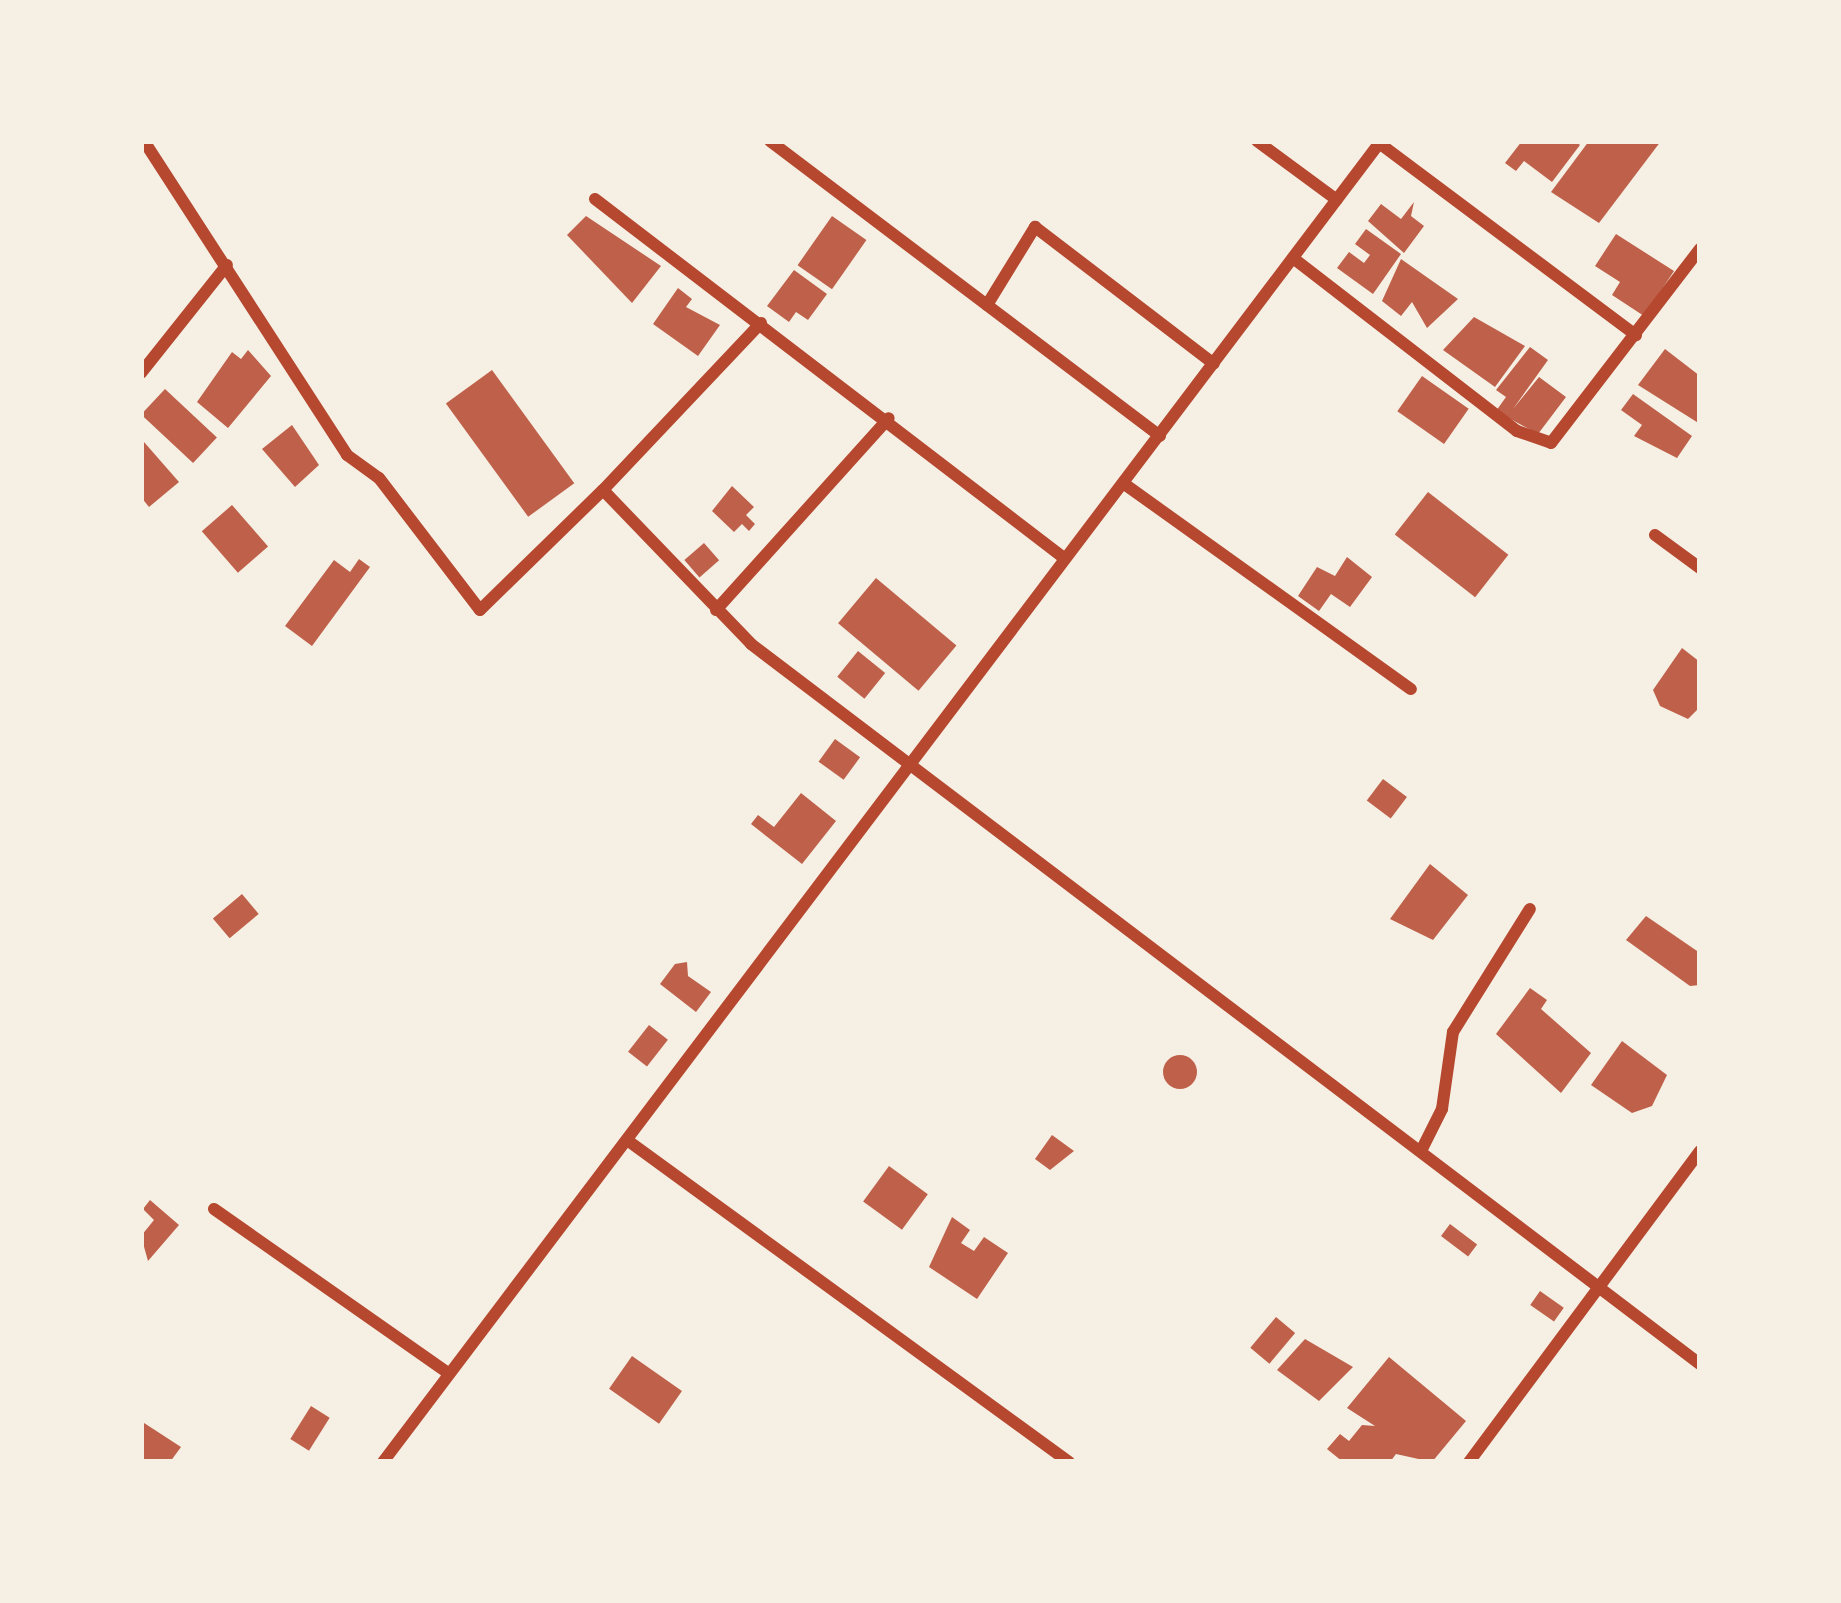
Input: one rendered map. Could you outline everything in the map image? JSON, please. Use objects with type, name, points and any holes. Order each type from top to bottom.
[{"type":"street","points":[[143,141],[346,455],[379,478],[479,610],[603,490],[761,323]]},
{"type":"street","points":[[770,141],[1160,436]]},
{"type":"street","points":[[1257,141],[1337,200]]},
{"type":"street","points":[[383,1462],[907,762],[1380,142],[1636,335]]},
{"type":"street","points":[[596,199],[889,418],[1064,558]]},
{"type":"street","points":[[987,305],[1035,227],[1214,364]]},
{"type":"street","points":[[1294,258],[1535,442],[1562,436],[1700,249]]},
{"type":"street","points":[[141,373],[227,265]]},
{"type":"street","points":[[716,610],[889,418]]},
{"type":"street","points":[[1123,483],[1411,689]]},
{"type":"street","points":[[603,490],[716,610],[907,762],[1700,1364]]},
{"type":"street","points":[[1655,535],[1700,568]]},
{"type":"street","points":[[1422,1149],[1438,1120],[1461,1014],[1529,909]]},
{"type":"street","points":[[627,1140],[1069,1462]]},
{"type":"street","points":[[1469,1462],[1700,1151]]},
{"type":"street","points":[[214,1209],[448,1372]]},
{"type":"building","points":[[1522,141],[1575,141],[1580,145],[1552,182],[1524,161],[1516,171],[1505,163]]},
{"type":"building","points":[[1589,141],[1661,141],[1599,223],[1551,192]]},
{"type":"building","points":[[1414,202],[1411,216],[1424,226],[1404,253],[1368,221],[1381,204],[1401,219]]},
{"type":"building","points":[[586,216],[661,266],[632,303],[567,235]]},
{"type":"building","points":[[832,216],[866,240],[832,289],[798,265]]},
{"type":"building","points":[[1366,229],[1401,254],[1373,294],[1337,268],[1349,252],[1364,263],[1370,255],[1355,244]]},
{"type":"building","points":[[1616,234],[1674,271],[1644,316],[1612,295],[1620,282],[1595,266]]},
{"type":"building","points":[[1401,259],[1458,299],[1427,328],[1412,302],[1401,316],[1382,301]]},
{"type":"building","points":[[794,270],[827,294],[808,320],[796,312],[789,322],[767,306]]},
{"type":"building","points":[[678,288],[692,299],[686,307],[720,325],[698,356],[653,324]]},
{"type":"building","points":[[1474,317],[1525,346],[1495,387],[1443,350]]},
{"type":"building","points":[[1530,347],[1548,360],[1513,409],[1539,377],[1566,397],[1538,434],[1496,411],[1506,397],[1496,390]]},
{"type":"building","points":[[1665,349],[1700,376],[1700,424],[1638,385]]},
{"type":"building","points":[[248,350],[271,376],[228,428],[197,402],[232,352],[241,359]]},
{"type":"building","points":[[492,370],[574,483],[528,517],[446,404]]},
{"type":"building","points":[[1422,376],[1469,409],[1444,444],[1397,411]]},
{"type":"building","points":[[165,389],[217,437],[193,463],[141,415]]},
{"type":"building","points":[[1633,394],[1692,436],[1677,458],[1634,436],[1642,425],[1621,410]]},
{"type":"building","points":[[292,425],[319,465],[295,487],[262,449]]},
{"type":"building","points":[[144,442],[179,482],[149,507],[141,497]]},
{"type":"building","points":[[732,486],[754,507],[746,515],[755,524],[749,531],[742,524],[734,532],[712,511]]},
{"type":"building","points":[[1428,492],[1508,555],[1475,597],[1395,535]]},
{"type":"building","points":[[232,505],[268,547],[238,573],[202,531]]},
{"type":"building","points":[[704,543],[719,560],[699,577],[684,560]]},
{"type":"building","points":[[1347,557],[1372,577],[1350,607],[1331,594],[1319,611],[1298,596],[1317,567],[1335,576]]},
{"type":"building","points":[[359,559],[370,567],[312,646],[285,626],[334,560],[350,572]]},
{"type":"building","points":[[876,578],[956,645],[919,691],[838,623]]},
{"type":"building","points":[[1682,648],[1700,662],[1700,707],[1688,719],[1660,706],[1653,690]]},
{"type":"building","points":[[858,651],[885,673],[864,699],[837,677]]},
{"type":"building","points":[[835,739],[860,757],[844,780],[819,762]]},
{"type":"building","points":[[1383,779],[1407,797],[1391,819],[1367,801]]},
{"type":"building","points":[[801,793],[836,821],[802,864],[751,824],[758,815],[774,827]]},
{"type":"building","points":[[1430,864],[1468,895],[1433,940],[1390,919]]},
{"type":"building","points":[[242,894],[259,914],[230,938],[213,918]]},
{"type":"building","points":[[1646,916],[1700,953],[1700,985],[1690,986],[1626,940]]},
{"type":"building","points":[[687,962],[688,976],[711,992],[696,1012],[660,984],[675,964]]},
{"type":"building","points":[[1530,988],[1547,1000],[1541,1009],[1591,1053],[1561,1093],[1496,1034]]},
{"type":"building","points":[[649,1025],[668,1040],[647,1067],[628,1052]]},
{"type":"building","points":[[1622,1041],[1667,1075],[1652,1106],[1632,1113],[1591,1085]]},
{"type":"building","points":[[1180,1055],[1192,1060],[1197,1072],[1192,1084],[1180,1089],[1168,1084],[1163,1072],[1168,1060]]},
{"type":"building","points":[[1052,1135],[1074,1151],[1050,1170],[1035,1159]]},
{"type":"building","points":[[889,1166],[928,1194],[902,1230],[863,1202]]},
{"type":"building","points":[[150,1200],[179,1225],[148,1261],[141,1236],[154,1220],[143,1209]]},
{"type":"building","points":[[952,1217],[970,1230],[961,1243],[974,1251],[984,1237],[1008,1253],[977,1299],[929,1267]]},
{"type":"building","points":[[1450,1224],[1477,1244],[1468,1256],[1441,1236]]},
{"type":"building","points":[[1540,1291],[1564,1308],[1554,1322],[1530,1305]]},
{"type":"building","points":[[1276,1317],[1295,1333],[1269,1364],[1250,1348]]},
{"type":"building","points":[[1305,1339],[1353,1367],[1319,1401],[1277,1370]]},
{"type":"building","points":[[632,1356],[682,1391],[659,1424],[609,1389]]},
{"type":"building","points":[[1389,1357],[1466,1421],[1432,1462],[1396,1454],[1390,1462],[1343,1462],[1327,1449],[1340,1434],[1349,1441],[1362,1425],[1375,1426],[1347,1408]]},
{"type":"building","points":[[311,1406],[330,1418],[309,1451],[290,1439]]},
{"type":"building","points":[[141,1421],[181,1447],[170,1462],[141,1462]]}]
